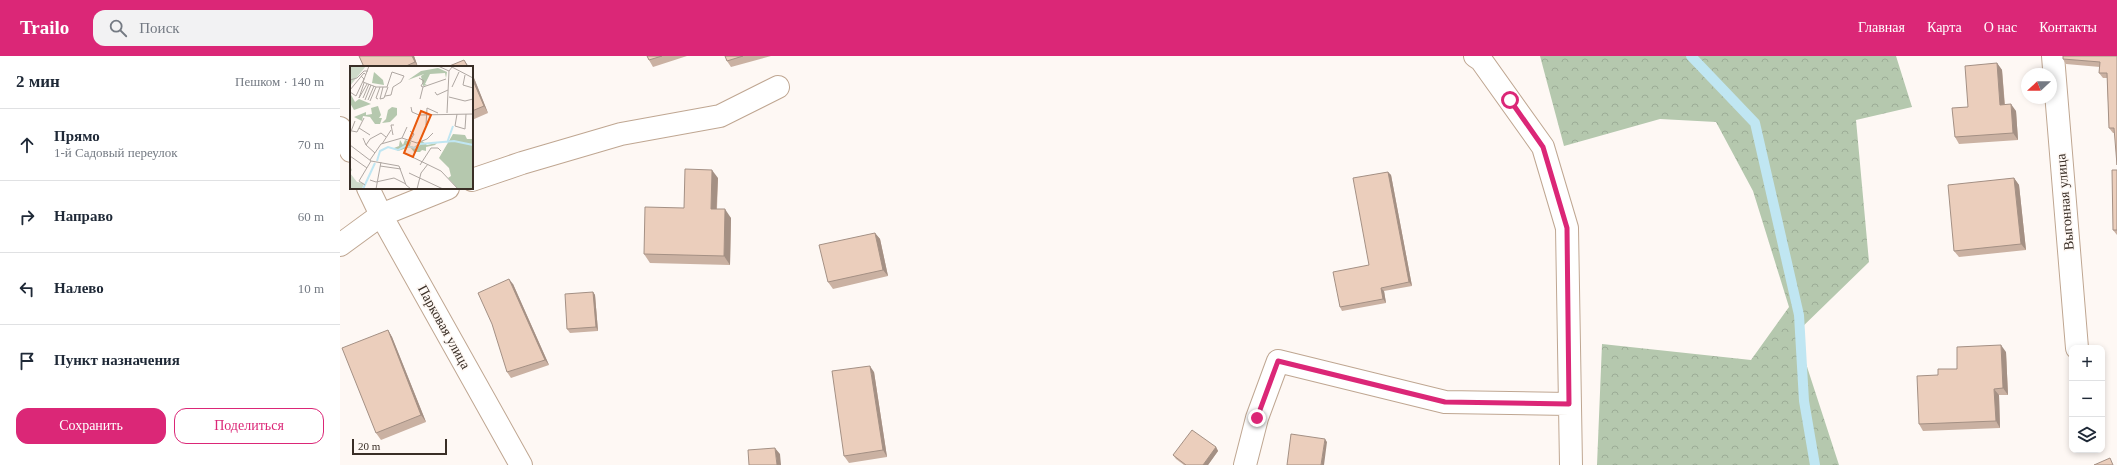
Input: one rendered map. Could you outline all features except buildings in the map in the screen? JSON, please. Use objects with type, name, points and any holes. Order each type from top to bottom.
[{"type":"street","name":"Выгонная улица","points":[[2053,56],[2077,345]]},
{"type":"street","points":[[1478,58],[1543,147],[1567,228],[1571,465]]},
{"type":"street","points":[[473,180],[522,163],[621,134],[720,116],[778,87]]},
{"type":"street","points":[[340,128],[350,149]]},
{"type":"street","name":"Парковая улица","points":[[368,189],[381,216],[521,465]]},
{"type":"street","points":[[340,245],[381,216],[446,189]]},
{"type":"street","points":[[1245,465],[1257,418],[1278,361],[1445,402],[1569,404]]},
{"type":"green space","points":[[1540,56],[1896,56],[1912,107],[1856,120],[1869,262],[1796,333],[1839,465],[1597,465],[1602,344],[1751,360],[1789,307],[1753,191],[1716,122],[1660,119],[1564,146]]},
{"type":"waterway","points":[[1691,56],[1755,123],[1799,315],[1804,401],[1815,465]]},
{"type":"route","points":[[1257,418],[1278,361],[1445,402],[1569,404],[1567,228],[1543,147],[1510,100]]}]
